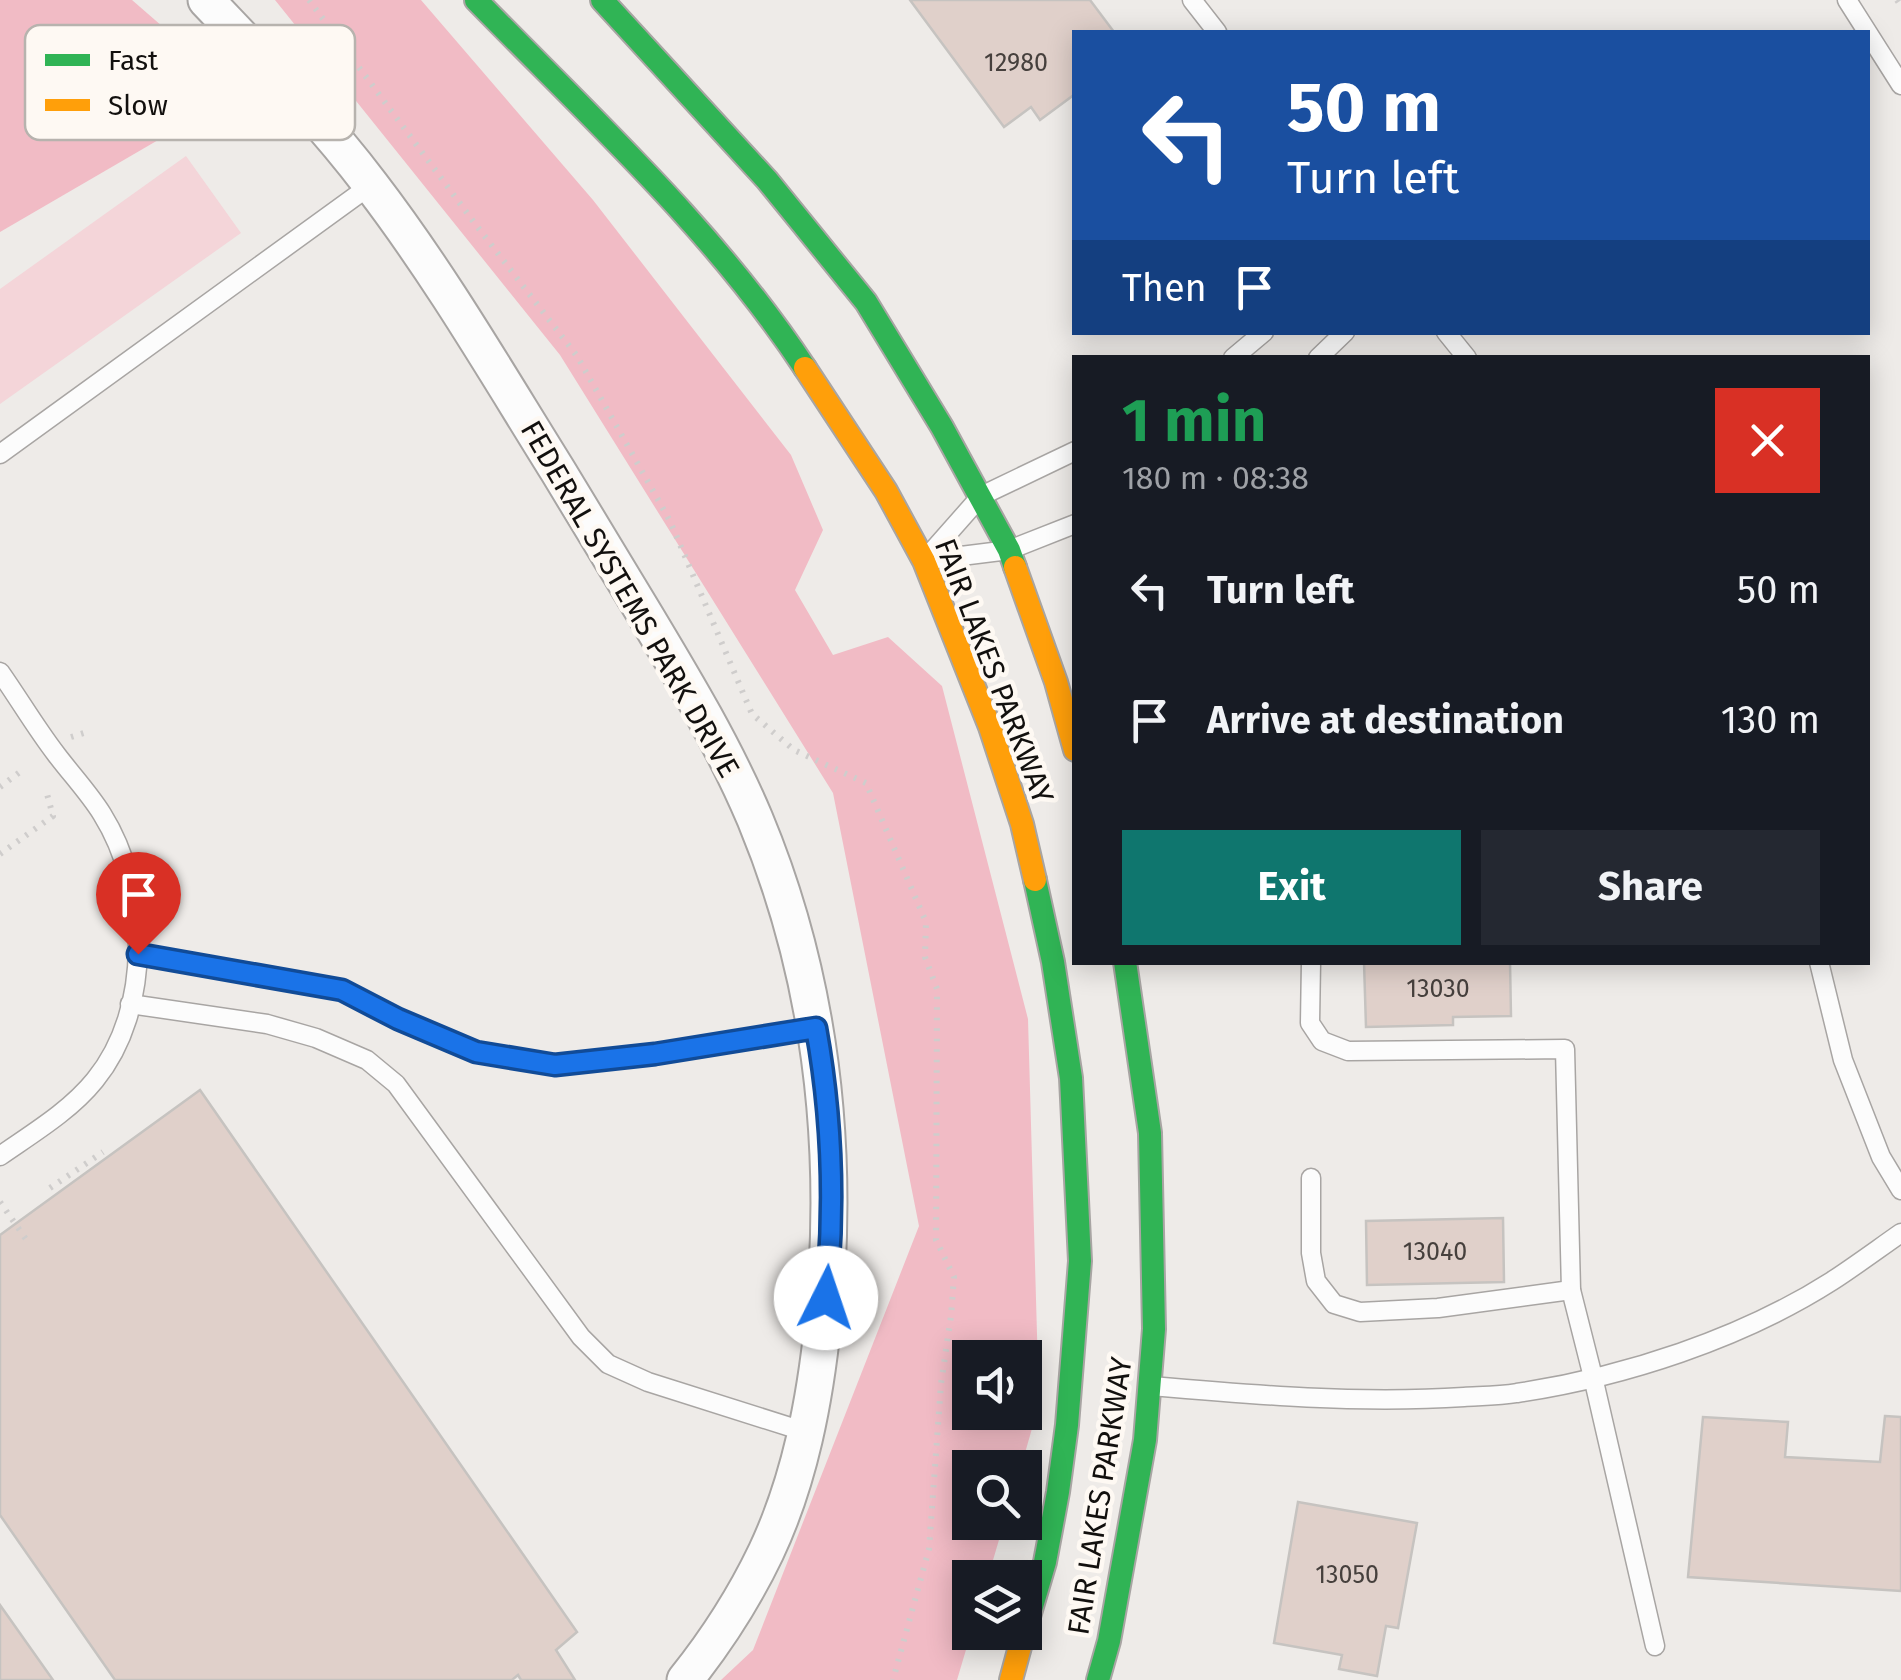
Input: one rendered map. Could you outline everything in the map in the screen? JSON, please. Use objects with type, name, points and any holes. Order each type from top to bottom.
[{"type":"main road","name":"FAIR LAKES PARKWAY","points":[[476,0],[694,224],[792,347],[886,492],[924,560],[990,727],[1022,824],[1053,962],[1072,1078],[1080,1261],[1067,1425],[1042,1569]]},
{"type":"main road","name":"FAIR LAKES PARKWAY","points":[[602,0],[768,180],[866,302],[942,427],[1009,550],[1072,739]]},
{"type":"main road","name":"FAIR LAKES PARKWAY","points":[[1098,1680],[1109,1641],[1145,1440],[1154,1329],[1150,1134],[1125,965]]},
{"type":"main road","name":"FAIR LAKES PARKWAY","points":[[1011,1680],[1020,1650]]},
{"type":"street","name":"FEDERAL SYSTEMS PARK DRIVE","points":[[206,0],[230,25]]},
{"type":"street","name":"FEDERAL SYSTEMS PARK DRIVE","points":[[334,140],[438,279],[692,693],[756,821],[803,964],[828,1119],[829,1266],[821,1343],[806,1432],[768,1549],[722,1630],[685,1680]]},
{"type":"lane","points":[[1192,0],[1215,30]]},
{"type":"lane","points":[[1847,0],[1866,30]]},
{"type":"lane","points":[[1870,36],[1901,85]]},
{"type":"lane","points":[[0,454],[371,185]]},
{"type":"lane","points":[[1236,355],[1260,335]]},
{"type":"lane","points":[[1321,355],[1342,335]]},
{"type":"lane","points":[[1448,335],[1464,355]]},
{"type":"lane","points":[[924,560],[981,496],[1072,451]]},
{"type":"lane","points":[[924,560],[1009,550],[1072,525]]},
{"type":"lane","points":[[0,672],[102,814],[123,854],[134,892],[138,954],[130,1004],[115,1048],[96,1080],[66,1108],[0,1156]]},
{"type":"lane","points":[[138,954],[342,990],[476,1052],[555,1065],[655,1054],[816,1028]]},
{"type":"lane","points":[[1311,965],[1310,1023],[1322,1041],[1348,1051],[1565,1049],[1571,1290],[1655,1646]]},
{"type":"lane","points":[[1821,965],[1843,1060],[1881,1157],[1901,1190]]},
{"type":"lane","points":[[130,1004],[267,1024],[316,1038],[368,1060],[396,1084],[582,1337],[608,1364],[685,1395],[806,1432]]},
{"type":"lane","points":[[1311,1178],[1311,1253],[1316,1281],[1334,1304],[1360,1312],[1438,1308],[1571,1290]]},
{"type":"lane","points":[[1151,1386],[1338,1400],[1426,1400],[1516,1393],[1671,1356],[1759,1320],[1830,1282],[1901,1233]]},
{"type":"path","points":[[0,787],[26,768]]},
{"type":"path","points":[[0,854],[54,816],[47,794]]},
{"type":"path","points":[[50,1188],[102,1152]]},
{"type":"path","points":[[0,1202],[28,1242]]},
{"type":"shaded area","points":[[0,0],[132,0],[161,25],[25,25],[25,140],[158,140],[0,232]]},
{"type":"shaded area","points":[[275,0],[421,0],[593,200],[791,455],[823,530],[795,590],[833,655],[888,637],[942,686],[1028,1019],[1037,1340],[952,1340],[952,1430],[1032,1430],[1026,1450],[952,1450],[952,1540],[999,1540],[993,1560],[952,1560],[952,1650],[966,1650],[957,1680],[721,1680],[753,1650],[919,1226],[833,793],[560,355],[355,100],[355,25],[295,25]]},
{"type":"shaded area","points":[[186,156],[241,233],[0,404],[0,289]]},
{"type":"building","points":[[910,0],[1090,0],[1112,30],[1072,30],[1072,96],[1040,120],[1031,107],[1004,127]]},
{"type":"building","points":[[1364,965],[1510,965],[1511,1016],[1453,1017],[1453,1025],[1366,1027]]},
{"type":"building","points":[[200,1090],[577,1632],[556,1650],[575,1680],[521,1680],[518,1675],[512,1680],[115,1680],[0,1515],[0,1235]]},
{"type":"building","points":[[1503,1218],[1504,1282],[1367,1285],[1366,1221]]},
{"type":"building","points":[[1885,1416],[1901,1417],[1901,1591],[1688,1577],[1703,1417],[1788,1422],[1785,1457],[1880,1462]]},
{"type":"building","points":[[1298,1502],[1417,1523],[1398,1628],[1386,1626],[1377,1676],[1339,1669],[1342,1655],[1274,1643]]},
{"type":"building","points":[[0,1605],[53,1680],[0,1680]]},
{"type":"traffic: fast","points":[[476,0],[691,222],[769,317],[805,368]]},
{"type":"traffic: fast","points":[[602,0],[767,180],[866,302],[942,427],[1015,567]]},
{"type":"traffic: fast","points":[[1035,880],[1053,962],[1071,1078],[1080,1261],[1067,1425],[1042,1572]]},
{"type":"traffic: fast","points":[[1098,1680],[1109,1641],[1145,1440],[1154,1329],[1150,1133],[1125,965]]},
{"type":"traffic: slow","points":[[805,368],[886,491],[924,561],[990,727],[1022,824],[1035,880]]},
{"type":"traffic: slow","points":[[1015,567],[1072,739]]},
{"type":"traffic: slow","points":[[1011,1680],[1019,1650]]},
{"type":"route","points":[[138,954],[342,990],[476,1052],[555,1065],[655,1054],[816,1028],[828,1119],[831,1192],[826,1298]]}]
